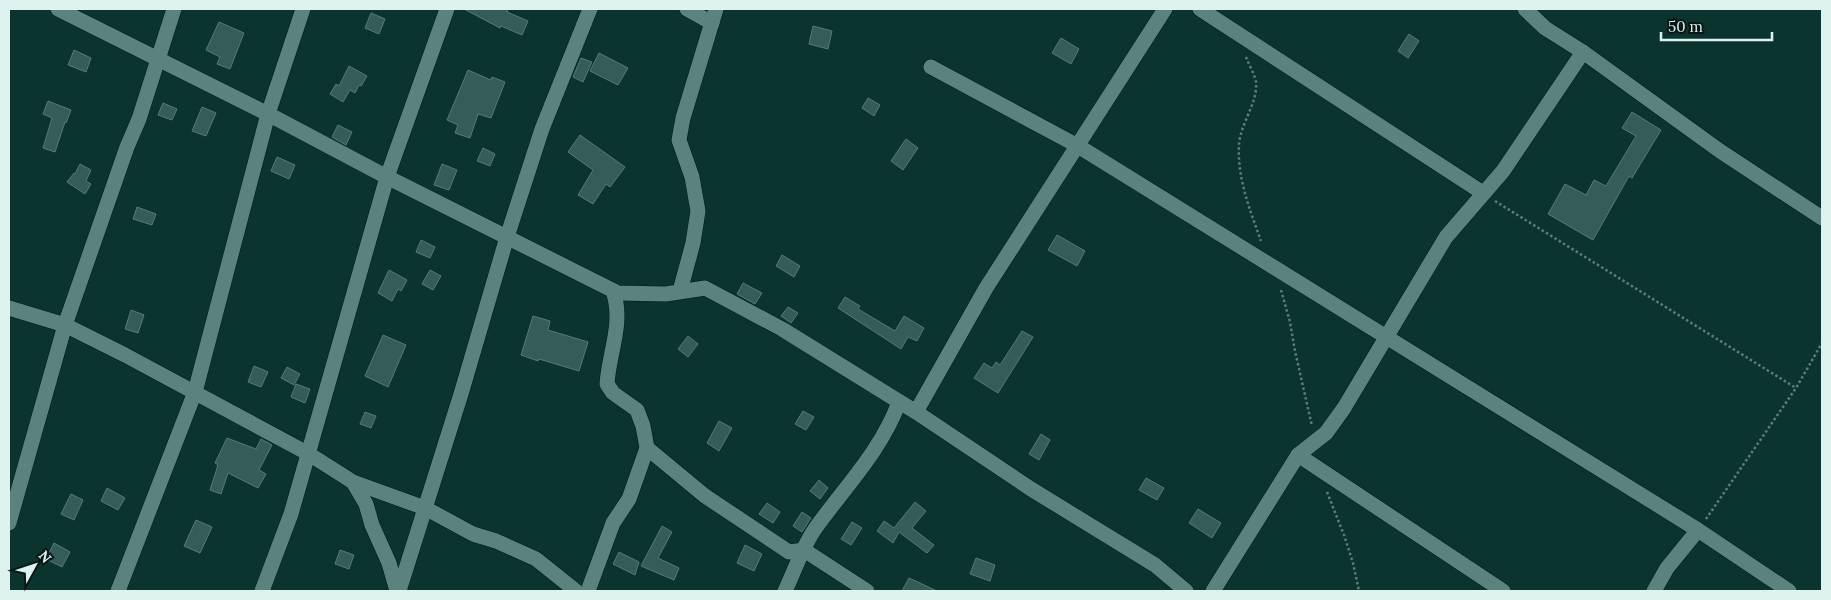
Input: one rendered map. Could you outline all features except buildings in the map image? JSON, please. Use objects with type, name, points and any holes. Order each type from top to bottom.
[{"type":"street","points":[[60,9],[613,291],[648,295],[705,288],[782,328],[916,412],[1031,489],[1155,565],[1186,591]]},
{"type":"street","points":[[9,523],[65,325],[127,147],[139,119],[174,9]]},
{"type":"street","points":[[118,591],[195,392],[268,114],[303,9]]},
{"type":"street","points":[[262,591],[291,514],[387,177],[447,9]]},
{"type":"street","points":[[398,591],[542,129],[590,9]]},
{"type":"street","points":[[680,291],[693,243],[698,211],[692,177],[678,140],[714,16],[687,9]]},
{"type":"street","points":[[916,412],[986,288],[1165,9]]},
{"type":"street","points":[[1200,9],[1483,193]]},
{"type":"street","points":[[1525,9],[1545,28],[1583,52],[1720,151],[1822,218]]},
{"type":"street","points":[[1213,591],[1298,455],[1326,433],[1344,408],[1446,237],[1503,171],[1583,52]]},
{"type":"street","points":[[931,67],[1078,146],[1698,530],[1789,591]]},
{"type":"street","points":[[588,591],[613,523],[629,499],[647,448],[643,426],[637,410],[613,393],[607,384],[618,318],[613,291]]},
{"type":"street","points":[[9,308],[65,325],[195,392],[309,454],[354,482],[425,508],[473,534],[496,541],[536,559],[576,591]]},
{"type":"street","points":[[785,591],[815,528],[863,465],[886,431],[899,402]]},
{"type":"street","points":[[647,448],[706,496],[789,552],[804,550],[867,591]]},
{"type":"street","points":[[1298,455],[1503,591]]},
{"type":"street","points":[[354,482],[366,504],[372,525],[389,563],[398,591]]},
{"type":"street","points":[[1654,591],[1667,568],[1698,530]]},
{"type":"path","points":[[1238,34],[1256,82],[1249,115],[1240,135],[1240,172],[1247,204],[1271,265]]},
{"type":"path","points":[[1483,193],[1796,388]]},
{"type":"path","points":[[1281,289],[1316,441]]},
{"type":"path","points":[[1698,530],[1796,388],[1822,343]]},
{"type":"path","points":[[1326,488],[1353,563],[1359,591]]}]
